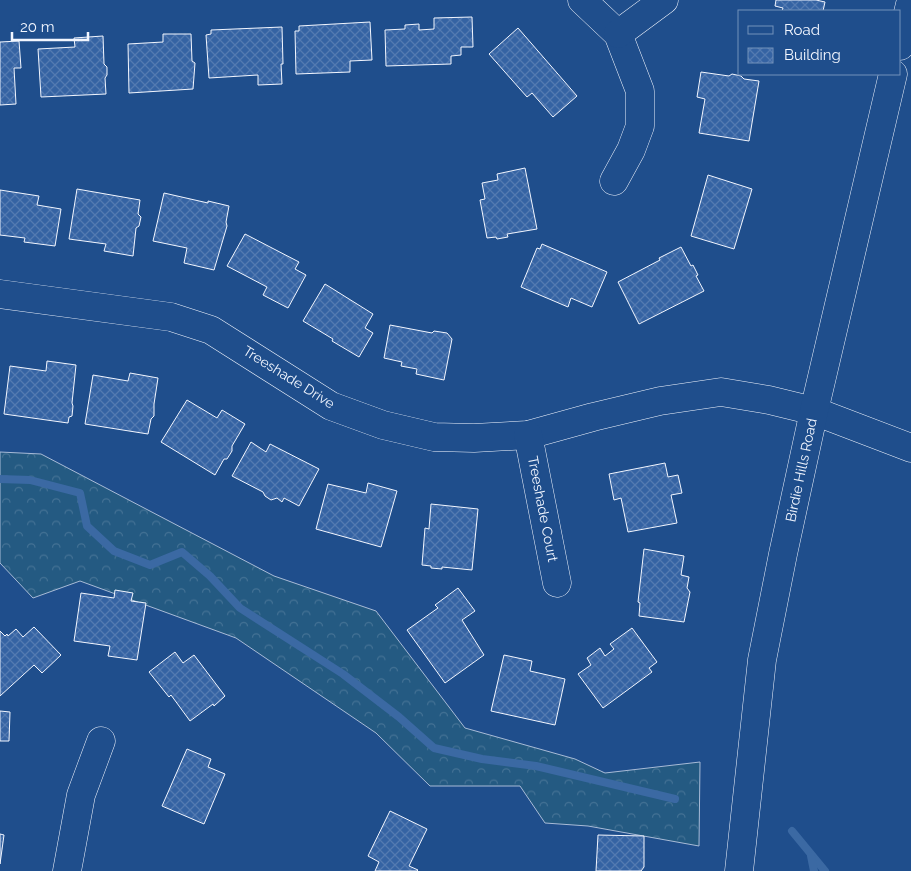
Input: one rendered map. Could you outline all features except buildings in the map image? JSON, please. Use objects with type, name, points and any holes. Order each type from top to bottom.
[{"type":"street","points":[[582,0],[618,34],[640,91],[640,126],[631,150],[614,181]]},
{"type":"street","points":[[618,34],[664,0]]},
{"type":"street","points":[[901,42],[911,0]]},
{"type":"street","name":"Birdie Hills Road","points":[[739,871],[762,660],[814,411],[893,75]]},
{"type":"street","name":"Treeshade Drive","points":[[0,294],[171,317],[211,330],[331,406],[383,424],[434,436],[474,438],[528,435],[593,416],[660,401],[721,392],[769,400],[814,411],[911,448]]},
{"type":"street","name":"Treeshade Court","points":[[528,435],[557,583]]},
{"type":"street","points":[[67,871],[81,795],[101,741]]},
{"type":"green space","points":[[0,452],[41,454],[274,576],[376,611],[465,728],[575,759],[605,773],[700,762],[699,846],[588,826],[545,823],[520,786],[430,786],[376,733],[236,638],[80,581],[33,598],[0,563]]},
{"type":"waterway","points":[[0,479],[30,480],[80,493],[87,526],[114,551],[150,565],[182,552],[210,576],[240,608],[343,674],[399,717],[434,748],[482,759],[536,766],[675,799]]},
{"type":"waterway","points":[[792,831],[825,871]]},
{"type":"waterway","points":[[811,856],[814,871]]}]
